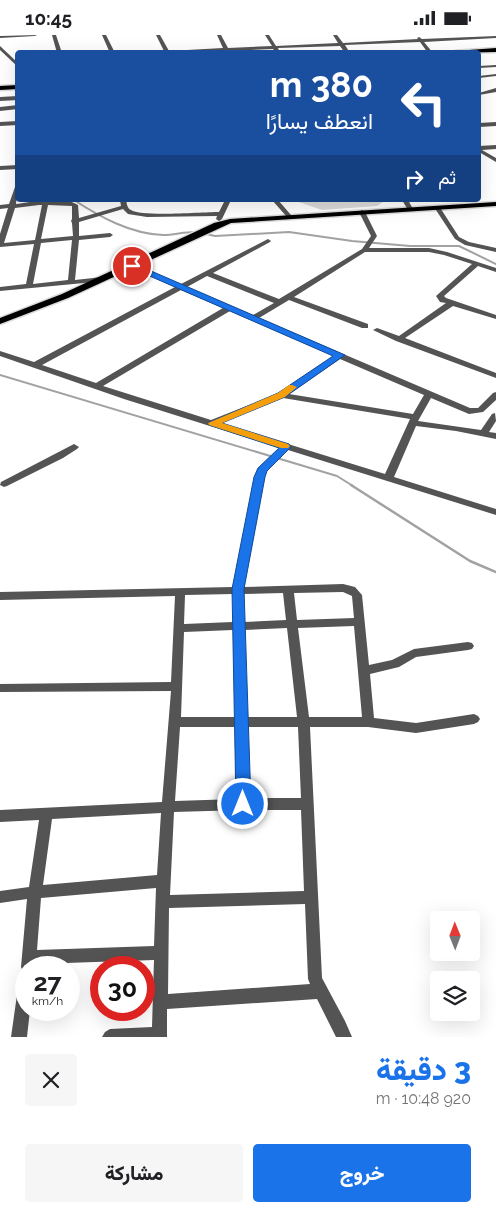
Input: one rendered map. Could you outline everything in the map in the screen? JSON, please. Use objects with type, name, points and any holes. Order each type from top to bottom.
[{"type":"main road","points":[[481,52],[496,51]]},
{"type":"main road","points":[[0,88],[15,87]]},
{"type":"main road","points":[[0,321],[132,266],[213,227],[230,221],[496,204]]},
{"type":"street","points":[[0,37],[36,35]]},
{"type":"street","points":[[54,35],[59,50]]},
{"type":"street","points":[[104,35],[112,50]]},
{"type":"street","points":[[158,35],[166,50]]},
{"type":"street","points":[[219,35],[226,50]]},
{"type":"street","points":[[268,35],[277,50]]},
{"type":"street","points":[[334,35],[346,50]]},
{"type":"street","points":[[376,35],[382,42]]},
{"type":"street","points":[[415,35],[428,50]]},
{"type":"street","points":[[239,50],[496,37]]},
{"type":"street","points":[[0,47],[15,59]]},
{"type":"street","points":[[0,59],[15,59]]},
{"type":"street","points":[[481,67],[496,66]]},
{"type":"street","points":[[481,77],[496,75]]},
{"type":"street","points":[[481,94],[496,90]]},
{"type":"street","points":[[481,95],[496,97]]},
{"type":"street","points":[[0,99],[15,99]]},
{"type":"street","points":[[0,109],[15,107]]},
{"type":"street","points":[[0,124],[15,123]]},
{"type":"street","points":[[481,125],[496,124]]},
{"type":"street","points":[[481,149],[496,147]]},
{"type":"street","points":[[481,150],[496,160]]},
{"type":"street","points":[[481,157],[490,157]]},
{"type":"street","points":[[0,168],[15,167]]},
{"type":"street","points":[[15,195],[0,245],[110,235]]},
{"type":"street","points":[[213,227],[226,202]]},
{"type":"street","points":[[277,202],[290,217]]},
{"type":"street","points":[[406,202],[410,209]]},
{"type":"street","points":[[29,286],[45,204]]},
{"type":"street","points":[[0,207],[45,204],[74,205],[76,238],[71,282]]},
{"type":"street","points":[[74,221],[124,204],[130,213],[147,215],[221,214]]},
{"type":"street","points":[[437,207],[457,238],[467,244],[496,250]]},
{"type":"street","points":[[254,318],[366,247],[374,236],[362,212]]},
{"type":"street","points":[[35,365],[268,241]]},
{"type":"street","points":[[366,247],[429,250],[445,253],[496,270]]},
{"type":"street","points":[[477,264],[440,296],[443,300],[496,317]]},
{"type":"street","points":[[132,266],[469,411],[480,410],[496,417],[484,433]]},
{"type":"street","points":[[208,274],[279,302]]},
{"type":"street","points":[[0,289],[102,279]]},
{"type":"street","points":[[288,297],[365,326]]},
{"type":"street","points":[[399,339],[452,303]]},
{"type":"street","points":[[97,386],[230,308]]},
{"type":"street","points":[[376,331],[496,376]]},
{"type":"street","points":[[0,353],[212,423],[282,450],[388,479],[496,512]]},
{"type":"street","points":[[212,423],[282,395],[340,355]]},
{"type":"street","points":[[388,479],[429,393]]},
{"type":"street","points":[[282,395],[496,436]]},
{"type":"street","points":[[480,410],[496,395]]},
{"type":"street","points":[[4,484],[74,447]]},
{"type":"street","points":[[243,804],[238,589],[262,470],[282,450]]},
{"type":"street","points":[[0,596],[238,589],[343,588],[351,590],[357,595],[368,722]]},
{"type":"street","points":[[288,589],[304,722],[313,963],[315,979],[320,991],[344,1037]]},
{"type":"street","points":[[110,1037],[159,1036],[163,881],[175,722],[180,591]]},
{"type":"street","points":[[179,628],[360,622]]},
{"type":"street","points":[[363,671],[395,664],[414,653],[424,650],[468,646]]},
{"type":"street","points":[[0,688],[177,686]]},
{"type":"street","points":[[175,722],[368,722],[391,723],[416,728],[474,719]]},
{"type":"street","points":[[0,816],[243,804],[307,804]]},
{"type":"street","points":[[30,956],[35,892],[46,813]]},
{"type":"street","points":[[0,897],[35,892],[163,881]]},
{"type":"street","points":[[163,902],[311,897]]},
{"type":"street","points":[[80,959],[161,953]]},
{"type":"street","points":[[160,1002],[320,991]]},
{"type":"street","points":[[19,1037],[21,1021]]},
{"type":"shaded area","points":[[299,202],[383,202],[377,206],[322,210]]},
{"type":"waterway","points":[[77,202],[94,213],[116,223],[151,234],[163,235],[198,232]]},
{"type":"waterway","points":[[206,234],[215,236],[289,232],[352,241],[410,246],[459,246],[496,264]]},
{"type":"waterway","points":[[0,375],[337,476],[353,486]]},
{"type":"waterway","points":[[351,485],[470,561],[496,572]]},
{"type":"slow traffic","points":[[285,446],[212,423],[282,395],[292,387]]},
{"type":"route","points":[[132,266],[340,355],[282,395],[212,423],[286,447],[262,470],[238,589],[243,804]]}]
